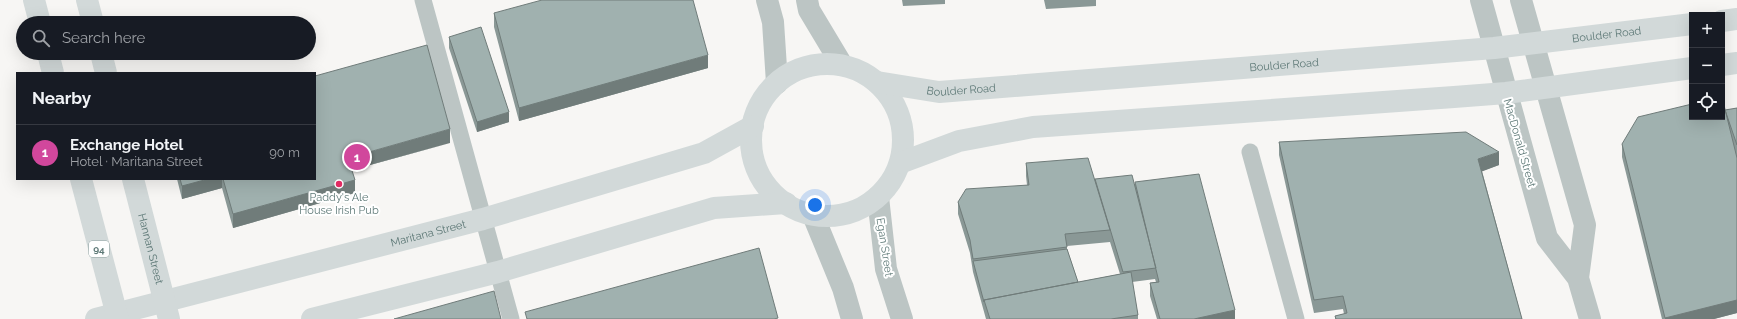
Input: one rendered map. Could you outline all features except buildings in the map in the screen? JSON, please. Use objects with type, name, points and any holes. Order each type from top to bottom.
[{"type":"main road","points":[[34,0],[38,16]]},
{"type":"main road","points":[[87,0],[91,16]]},
{"type":"main road","points":[[1725,21],[1737,19]]},
{"type":"main road","name":"Boulder Road","points":[[877,82],[939,92],[1494,48],[1689,24]]},
{"type":"main road","points":[[50,60],[53,72]]},
{"type":"main road","points":[[103,60],[106,72]]},
{"type":"main road","points":[[1725,64],[1737,63]]},
{"type":"main road","name":"Boulder Road","points":[[832,64],[842,65],[861,71],[877,82],[890,97],[900,116],[903,134],[900,163],[888,185],[878,196],[862,208],[843,214],[823,216],[794,209],[771,191],[757,169],[752,146],[753,126],[759,107],[777,83],[793,72],[811,65],[832,64]]},
{"type":"main road","points":[[900,163],[960,141],[1033,127],[1506,93],[1689,68]]},
{"type":"main road","name":"Maritana Street","points":[[110,317],[166,310],[483,219],[704,153],[753,126]]},
{"type":"main road","name":"94","points":[[81,180],[110,317]]},
{"type":"main road","name":"Hannan Street","points":[[133,180],[166,310]]},
{"type":"main road","points":[[312,319],[498,272],[714,208],[786,203]]},
{"type":"street","points":[[767,0],[773,22],[777,83]]},
{"type":"street","points":[[807,0],[809,10],[842,65]]},
{"type":"street","name":"MacDonald Street","points":[[1481,0],[1547,238],[1578,278],[1590,319]]},
{"type":"street","name":"MacDonald Street","points":[[1521,0],[1585,225],[1578,278]]},
{"type":"street","name":"Egan Street","points":[[878,196],[886,269],[902,319]]},
{"type":"street","points":[[813,214],[843,288],[852,319]]},
{"type":"lane","points":[[423,0],[511,319]]},
{"type":"lane","points":[[1250,152],[1296,319]]},
{"type":"place","name":"Exchange Hotel","points":[[357,157]]},
{"type":"place","name":"Paddy's Ale House Irish Pub","points":[[339,184]]}]
